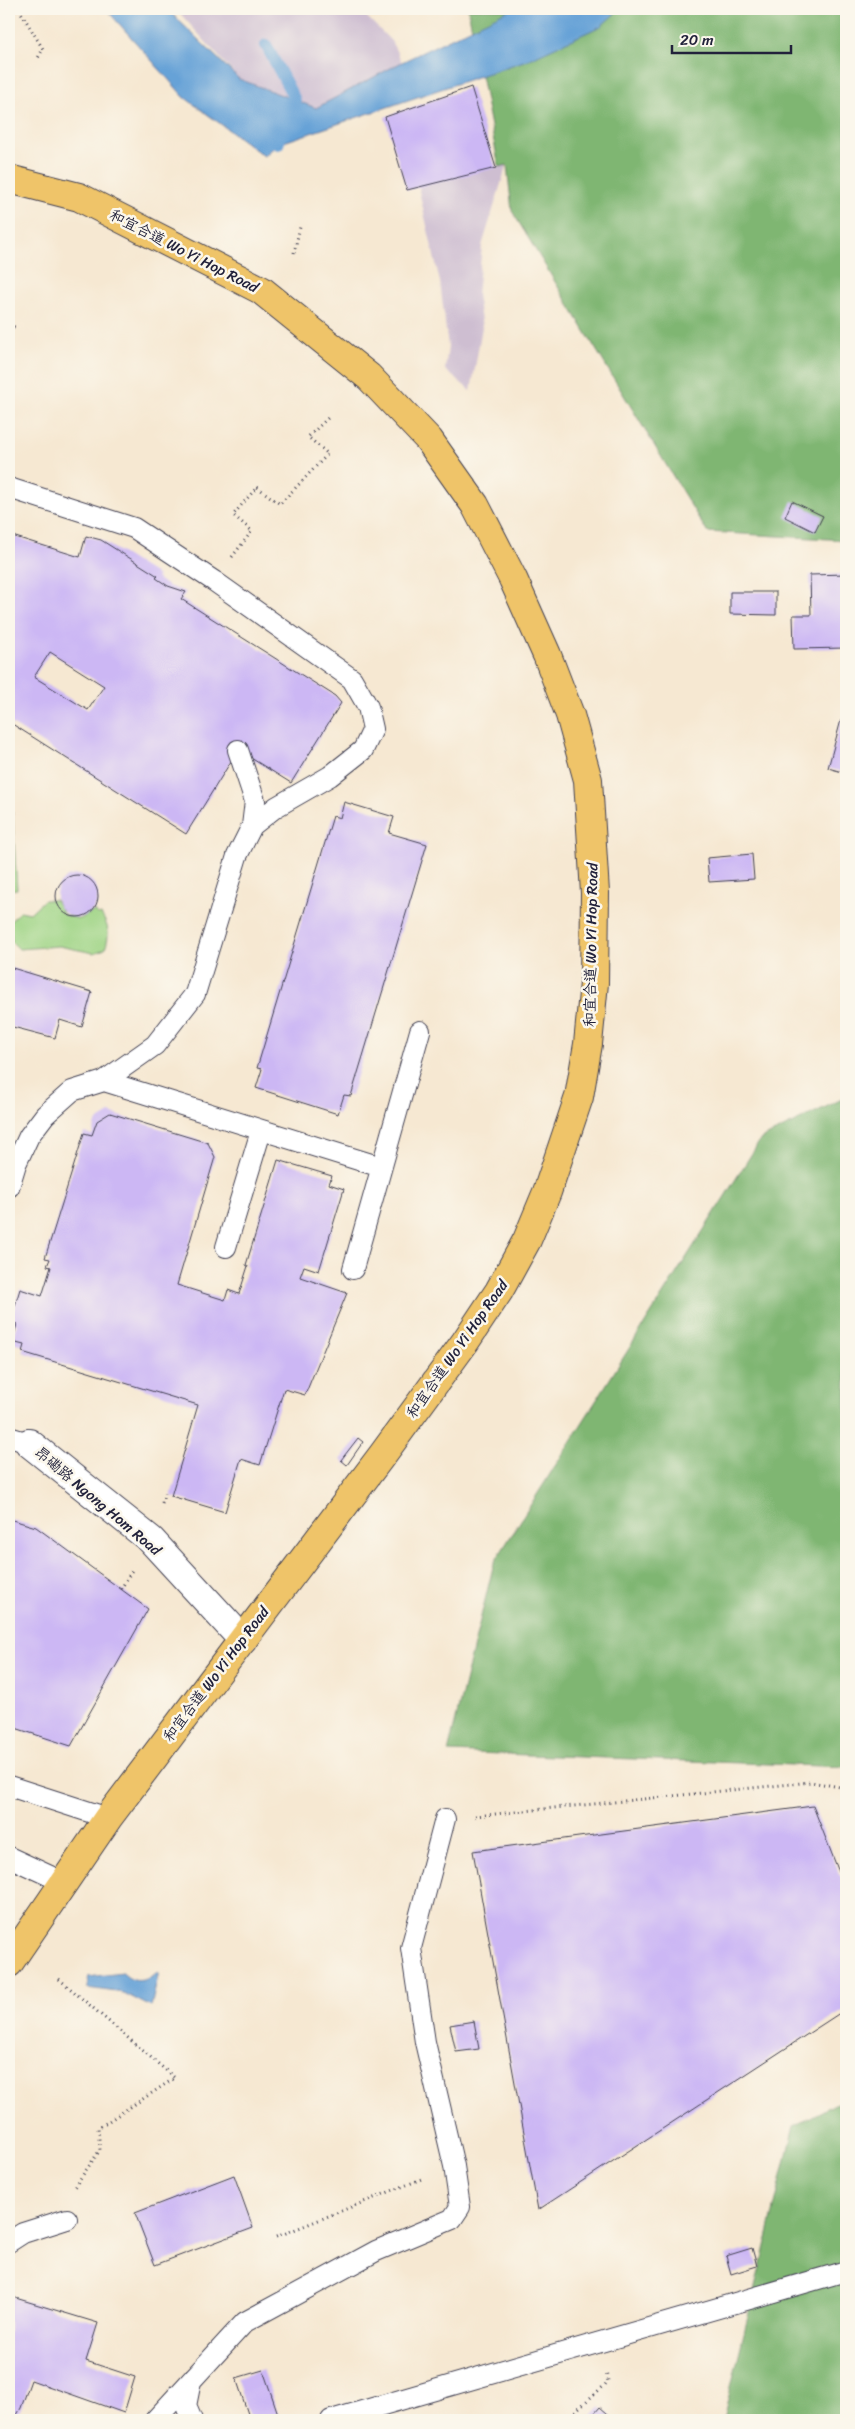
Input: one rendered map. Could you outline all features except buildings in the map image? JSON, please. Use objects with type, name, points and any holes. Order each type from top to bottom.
[{"type":"main road","name":"和宜合道 Wo Yi Hop Road","points":[[9,179],[79,197],[260,290],[369,377],[429,440],[475,505],[547,655],[570,715],[588,780],[595,893],[594,983],[588,1044],[579,1097],[547,1192],[527,1240],[499,1291],[465,1342],[108,1818],[9,1963]]},
{"type":"street","name":"昂磡路 Ngong Hom Road","points":[[19,1440],[151,1540],[243,1640]]},
{"type":"lane","points":[[9,488],[134,528],[214,581],[352,679],[368,707],[372,729],[363,750],[330,776],[276,806],[252,826]]},
{"type":"lane","points":[[9,1185],[29,1136],[46,1115],[72,1091],[104,1081],[154,1045],[195,994],[237,856],[252,826],[255,801],[238,750]]},
{"type":"lane","points":[[353,1269],[420,1031]]},
{"type":"lane","points":[[104,1081],[382,1167]]},
{"type":"lane","points":[[226,1247],[261,1131]]},
{"type":"lane","points":[[9,1786],[108,1818]]},
{"type":"lane","points":[[155,2420],[245,2322],[376,2251],[452,2219],[460,2207],[454,2166],[426,2042],[411,1948],[445,1819]]},
{"type":"lane","points":[[9,1857],[63,1882]]},
{"type":"lane","points":[[9,2242],[24,2233],[58,2222]]},
{"type":"lane","points":[[331,2420],[846,2271]]},
{"type":"lane","points":[[191,2381],[186,2406],[192,2420]]},
{"type":"path","points":[[19,9],[43,49],[38,58]]},
{"type":"path","points":[[294,253],[300,227]]},
{"type":"path","points":[[9,325],[17,328]]},
{"type":"path","points":[[214,581],[252,531],[233,515],[257,487],[280,504],[328,454],[308,437],[330,416]]},
{"type":"path","points":[[445,1819],[811,1782],[846,1788]]},
{"type":"path","points":[[58,2222],[100,2150],[98,2128],[175,2078],[59,1979]]},
{"type":"path","points":[[276,2237],[454,2166]]},
{"type":"path","points":[[571,2420],[574,2412],[606,2385],[608,2382],[607,2374]]},
{"type":"shaded area","points":[[176,9],[359,9],[391,41],[402,62],[316,108],[239,79]]},
{"type":"shaded area","points":[[507,164],[482,246],[477,295],[482,327],[471,391],[445,370],[448,347],[440,282],[419,191],[420,186]]},
{"type":"green space","points":[[468,9],[846,9],[846,540],[707,532],[512,211],[507,165],[499,167]]},
{"type":"green space","points":[[12,807],[17,889],[9,890],[9,808]]},
{"type":"green space","points":[[44,900],[55,900],[64,915],[80,919],[94,911],[98,915],[101,914],[108,931],[105,949],[94,953],[59,946],[19,949],[12,942],[9,923],[20,911],[30,913]]},
{"type":"green space","points":[[846,1097],[846,1767],[448,1752],[494,1563],[761,1139]]},
{"type":"green space","points":[[846,2098],[846,2420],[723,2420],[794,2126]]},
{"type":"water","points":[[106,9],[167,9],[239,79],[316,108],[402,62],[511,9],[620,9],[601,26],[527,60],[278,144],[264,156],[184,97]]},
{"type":"water","points":[[159,1972],[151,2007],[124,1993],[87,1988],[88,1977],[123,1973],[132,1979],[141,1980],[150,1978]]},
{"type":"waterway","points":[[266,45],[295,100],[278,144]]}]
